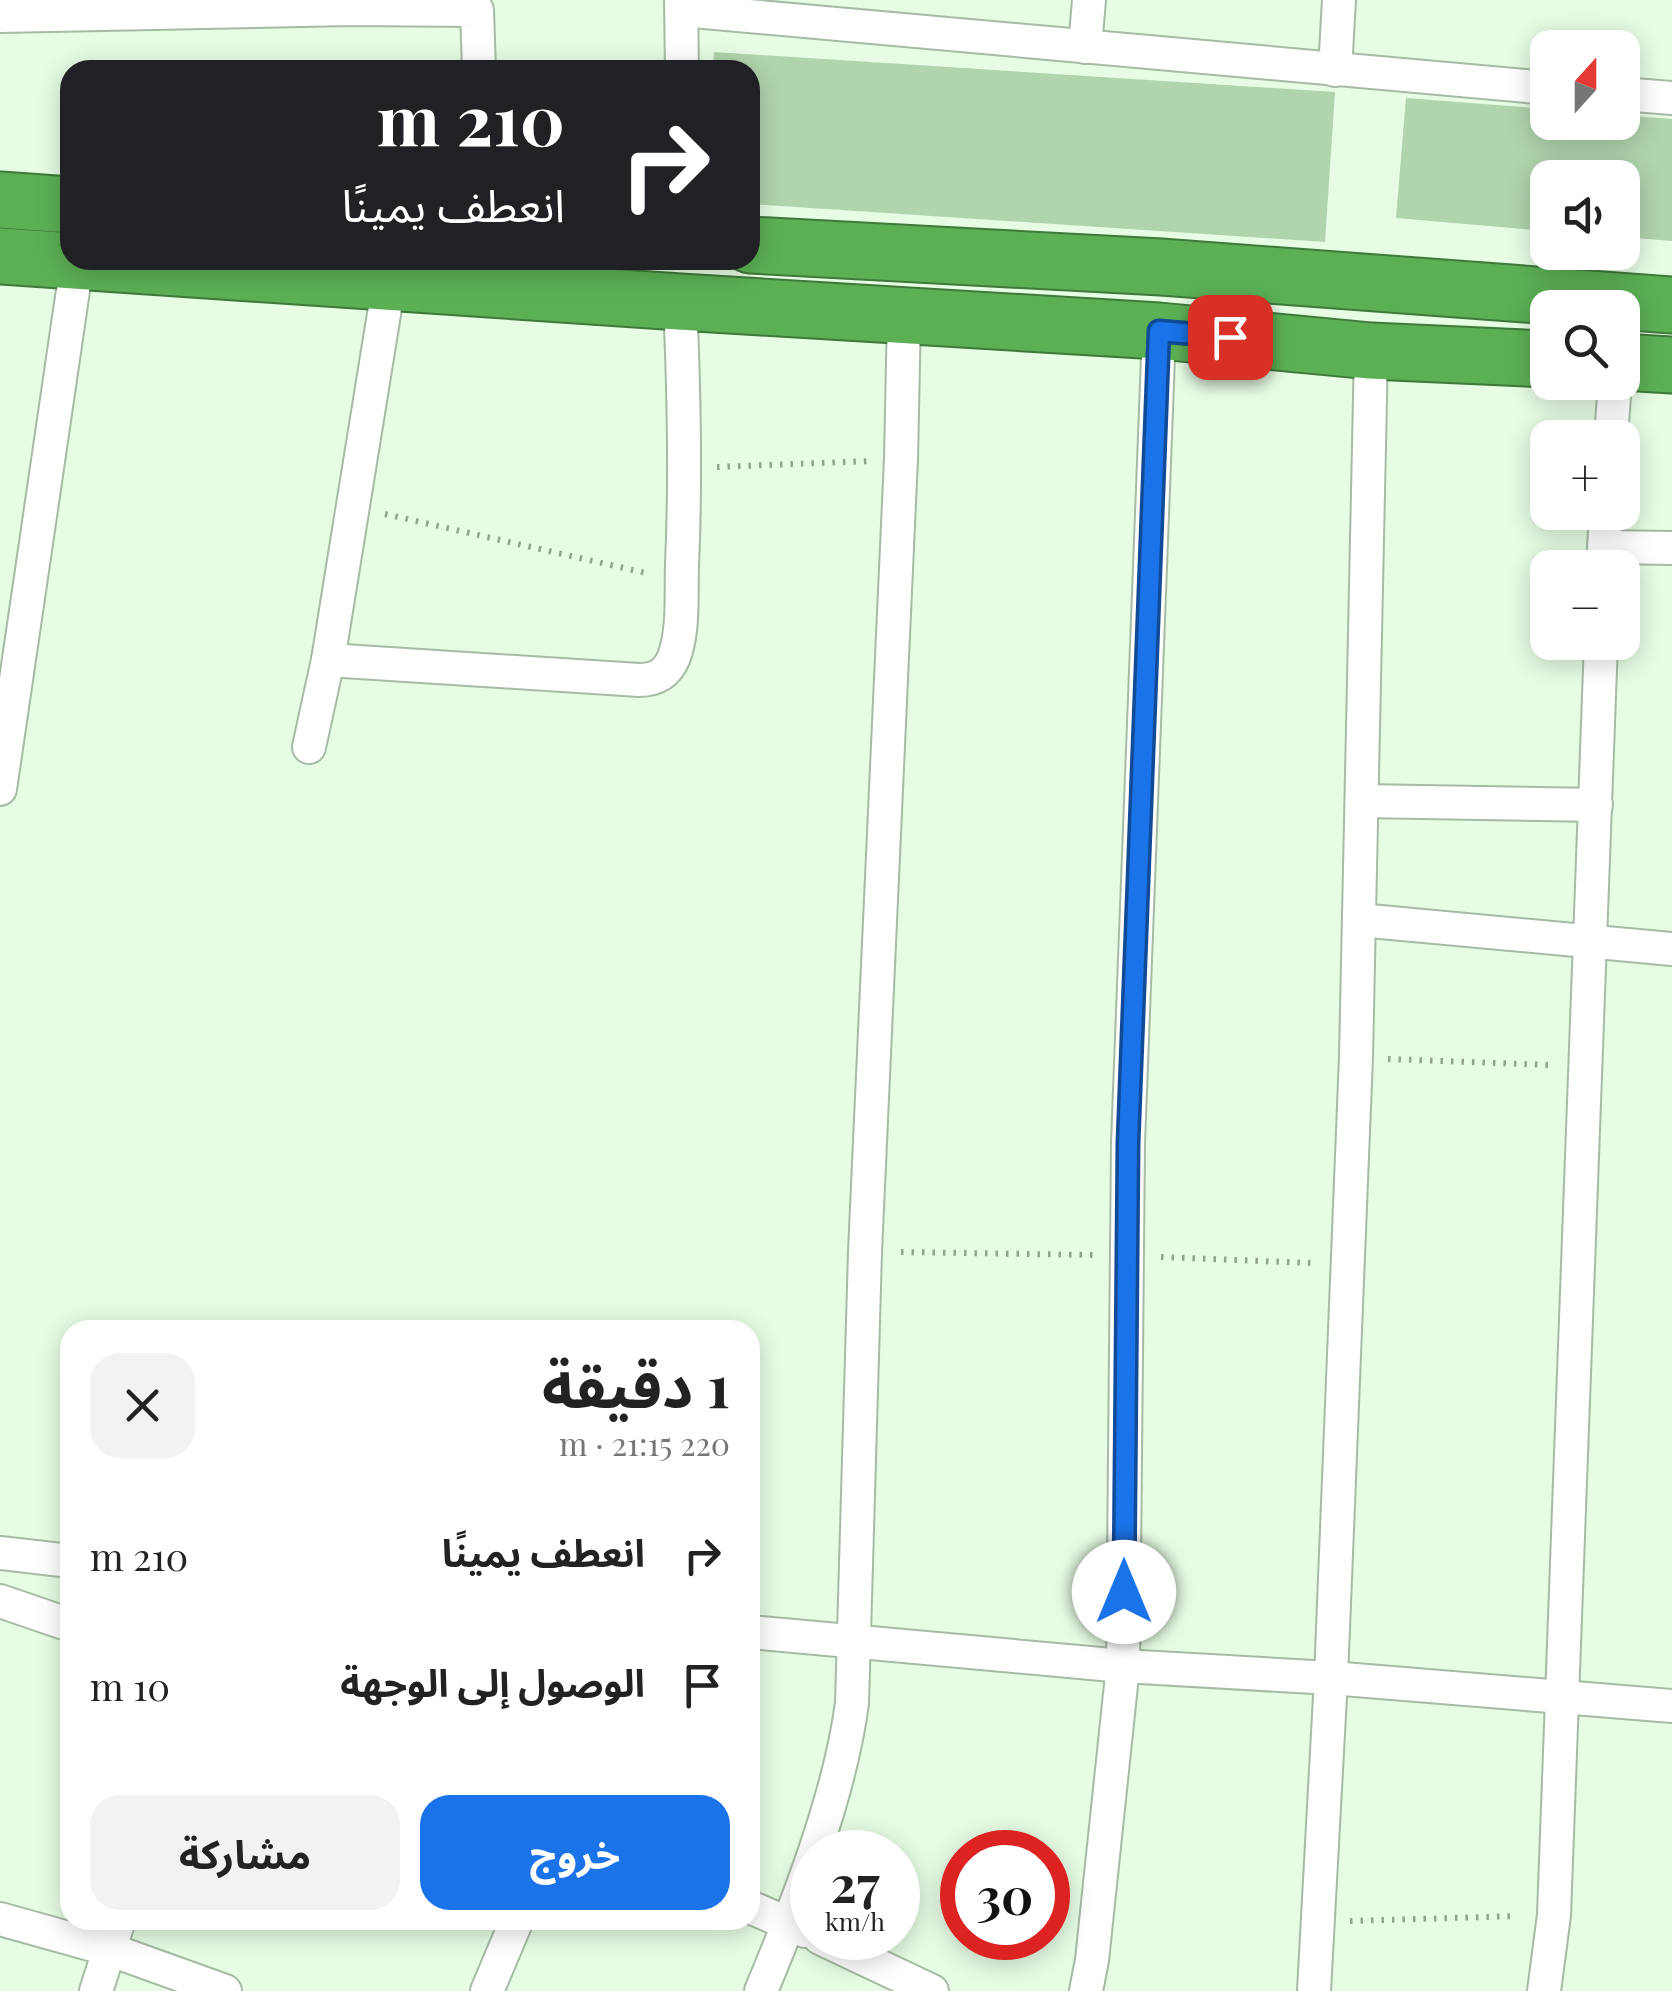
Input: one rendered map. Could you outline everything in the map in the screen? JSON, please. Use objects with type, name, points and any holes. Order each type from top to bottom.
[{"type":"highway","points":[[0,200],[60,203]]},
{"type":"highway","points":[[760,246],[1161,267],[1672,305]]},
{"type":"highway","points":[[0,256],[60,261]]},
{"type":"highway","points":[[187,270],[1159,331],[1371,351],[1530,358]]},
{"type":"highway","points":[[1640,363],[1672,365]]},
{"type":"street","points":[[1085,47],[1089,0]]},
{"type":"street","points":[[1335,70],[1339,0]]},
{"type":"street","points":[[0,16],[351,4],[477,5],[479,60]]},
{"type":"street","points":[[682,60],[682,5],[1085,47],[1530,86]]},
{"type":"street","points":[[1640,95],[1672,98]]},
{"type":"street","points":[[0,789],[77,270]]},
{"type":"street","points":[[309,748],[328,660],[389,283]]},
{"type":"street","points":[[328,660],[656,679],[673,658],[682,581],[686,468],[680,302]]},
{"type":"street","points":[[825,1830],[848,1734],[853,1640],[904,315]]},
{"type":"street","points":[[1086,1991],[1123,1666],[1128,1143],[1159,331]]},
{"type":"street","points":[[1314,1991],[1356,1057],[1371,351]]},
{"type":"street","points":[[1640,552],[1672,548]]},
{"type":"street","points":[[1544,1991],[1554,1916],[1600,660]]},
{"type":"street","points":[[1362,801],[1596,804]]},
{"type":"street","points":[[1359,920],[1672,949]]},
{"type":"street","points":[[0,1553],[60,1560]]},
{"type":"street","points":[[0,1600],[60,1621]]},
{"type":"street","points":[[760,1633],[1123,1666],[1331,1678],[1672,1706]]},
{"type":"street","points":[[760,1911],[790,1924]]},
{"type":"street","points":[[0,1919],[60,1927]]},
{"type":"street","points":[[79,1930],[115,1935],[225,1991]]},
{"type":"street","points":[[488,1991],[513,1930]]},
{"type":"street","points":[[96,1991],[115,1935]]},
{"type":"street","points":[[761,1991],[790,1946]]},
{"type":"street","points":[[866,1960],[932,1991]]},
{"type":"path","points":[[686,468],[901,460]]},
{"type":"path","points":[[353,507],[682,581]]},
{"type":"path","points":[[1356,1057],[1585,1066]]},
{"type":"path","points":[[1320,1922],[1554,1916]]},
{"type":"green space","points":[[714,52],[1335,92],[1325,242],[760,205],[760,60],[714,60]]},
{"type":"green space","points":[[1406,98],[1530,108],[1530,140],[1640,140],[1640,116],[1672,119],[1672,241],[1640,238],[1640,160],[1530,160],[1530,230],[1396,218]]},
{"type":"route","points":[[1124,1592],[1128,1143],[1159,331],[1230,337]]}]
